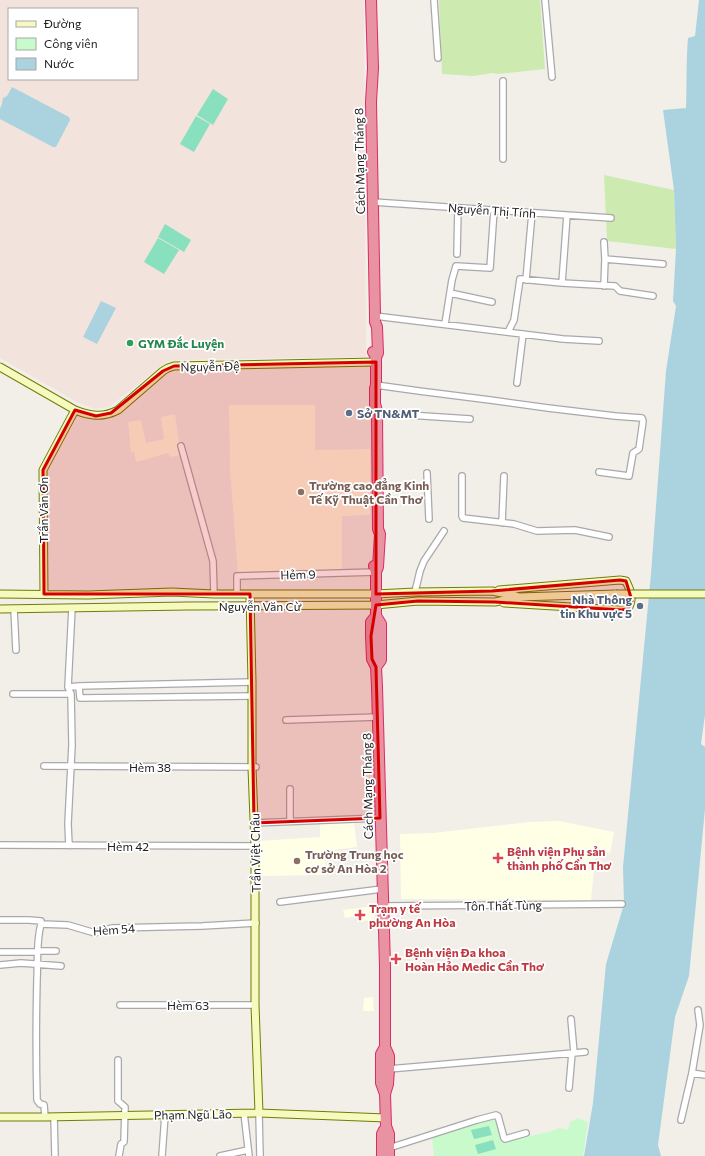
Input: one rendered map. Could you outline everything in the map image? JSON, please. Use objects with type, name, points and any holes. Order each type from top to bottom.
[{"type":"highway","name":"Cách Mạng Tháng 8","points":[[371,0],[373,68],[371,102],[375,319],[372,327],[373,353],[376,359],[376,386],[374,388],[376,410],[378,529],[375,534],[374,567],[376,572],[376,616],[372,622],[371,636],[372,658],[376,667],[383,906],[385,1047],[389,1056],[388,1084],[385,1094]]},
{"type":"highway","name":"Cách Mạng Tháng 8","points":[[385,1047],[381,1054],[381,1083],[385,1094],[386,1122],[389,1134],[386,1153]]},
{"type":"main road","name":"Nguyễn Đệ","points":[[0,367],[75,410],[87,415],[96,416],[118,410],[163,371],[174,366],[376,359]]},
{"type":"main road","name":"Trần Văn Ơn","points":[[44,594],[43,470],[75,410]]},
{"type":"main road","points":[[492,591],[620,580],[626,581],[631,591],[632,601],[628,609],[622,610],[495,602]]},
{"type":"main road","name":"Nguyễn Văn Cừ","points":[[0,594],[88,595],[172,592],[214,594],[376,594],[492,591],[518,597]]},
{"type":"main road","name":"Trần Việt Châu","points":[[250,594],[256,923],[255,1006],[259,1113]]},
{"type":"main road","name":"Nguyễn Văn Cừ","points":[[0,609],[376,605],[418,601],[495,602],[518,597],[616,594],[705,594]]},
{"type":"main road","name":"Phạm Ngũ Lão","points":[[0,1117],[259,1113],[386,1122]]},
{"type":"street","points":[[434,0],[438,58]]},
{"type":"street","points":[[545,0],[552,77]]},
{"type":"street","points":[[502,81],[503,158]]},
{"type":"street","name":"Nguyễn Thị Tính","points":[[373,202],[611,218]]},
{"type":"street","points":[[457,254],[458,208]]},
{"type":"street","points":[[445,324],[456,266],[490,268],[494,210]]},
{"type":"street","points":[[526,280],[532,213]]},
{"type":"street","points":[[562,283],[567,215]]},
{"type":"street","points":[[604,242],[604,286]]},
{"type":"street","points":[[605,259],[663,264]]},
{"type":"street","points":[[508,332],[514,320],[520,279],[617,287],[620,291],[652,296]]},
{"type":"street","points":[[450,293],[492,302]]},
{"type":"street","points":[[375,319],[445,324],[524,334],[599,341]]},
{"type":"street","points":[[517,383],[524,334]]},
{"type":"street","points":[[376,386],[548,408],[642,418],[640,449],[633,453],[629,476],[599,472]]},
{"type":"street","points":[[376,410],[470,419]]},
{"type":"street","points":[[181,446],[213,561],[214,594]]},
{"type":"street","points":[[427,473],[429,519]]},
{"type":"street","points":[[462,476],[462,516],[466,518],[502,523],[537,531],[575,530],[609,537]]},
{"type":"street","points":[[502,523],[504,476]]},
{"type":"street","points":[[415,592],[420,571],[424,562],[444,531]]},
{"type":"street","name":"Hẻm 9","points":[[237,594],[237,576],[376,572]]},
{"type":"street","points":[[69,846],[68,824],[72,745],[71,694],[68,687],[72,608]]},
{"type":"street","points":[[14,609],[16,650]]},
{"type":"street","points":[[68,687],[252,682]]},
{"type":"street","points":[[79,686],[80,698],[252,696]]},
{"type":"street","points":[[13,694],[71,694]]},
{"type":"street","points":[[286,720],[378,717]]},
{"type":"street","name":"Hèm 38","points":[[44,766],[254,768]]},
{"type":"street","points":[[290,789],[290,821]]},
{"type":"street","points":[[254,823],[380,818]]},
{"type":"street","name":"Hèm 42","points":[[0,845],[255,846]]},
{"type":"street","points":[[280,902],[382,889]]},
{"type":"street","name":"Tôn Thất Tùng","points":[[383,906],[622,904]]},
{"type":"street","name":"Hèm 54","points":[[0,920],[41,921],[41,924],[68,925],[95,933],[112,928],[256,923]]},
{"type":"street","points":[[41,924],[37,951],[37,1100],[40,1104],[44,1105],[45,1117]]},
{"type":"street","points":[[0,952],[56,951]]},
{"type":"street","points":[[0,965],[21,963],[61,966]]},
{"type":"street","name":"Hèm 63","points":[[120,1005],[255,1006]]},
{"type":"street","points":[[681,1120],[692,1073],[700,1025],[698,1010]]},
{"type":"street","points":[[569,1088],[573,1053],[571,1018]]},
{"type":"street","points":[[389,1069],[584,1052]]},
{"type":"street","points":[[118,1060],[118,1101],[125,1107],[124,1142],[121,1144],[119,1156]]},
{"type":"street","points":[[692,1073],[705,1075]]},
{"type":"street","points":[[220,1156],[249,1153],[244,1113]]},
{"type":"street","points":[[259,1113],[260,1156]]},
{"type":"street","points":[[162,1156],[165,1115]]},
{"type":"street","points":[[386,1153],[477,1120],[496,1115],[498,1116],[505,1139],[526,1132]]},
{"type":"street","points":[[54,1117],[55,1156]]},
{"type":"highlighted area","points":[[376,362],[376,594],[492,591],[620,580],[626,581],[632,601],[628,609],[621,610],[495,602],[418,601],[376,605],[371,636],[372,659],[376,667],[380,818],[254,823],[250,594],[44,594],[43,470],[75,410],[96,416],[111,413],[163,371],[174,366]]},
{"type":"shaded area","points":[[0,0],[364,0],[366,357],[180,360],[167,362],[109,407],[94,409],[77,402],[0,358]]},
{"type":"shaded area","name":"Trường cao đẳng Kinh Tế Kỹ Thuật Cần Thơ","points":[[229,405],[315,405],[315,450],[370,449],[370,515],[342,516],[342,572],[238,575],[230,470]]},
{"type":"shaded area","points":[[175,414],[181,455],[170,457],[168,453],[136,462],[134,452],[131,452],[128,423],[141,420],[146,443],[164,439],[161,417]]},
{"type":"shaded area","name":"Bệnh viện Phụ sản thành phố Cần Thơ","points":[[559,821],[614,832],[610,853],[596,849],[591,900],[401,899],[400,834],[433,833],[530,822]]},
{"type":"shaded area","name":"Trường Trung học cơ sở An Hòa 2","points":[[320,823],[354,823],[357,847],[325,851],[326,875],[260,876],[258,841],[320,837]]},
{"type":"shaded area","name":"Trạm y tế phường An Hòa","points":[[374,906],[374,920],[359,921],[357,916],[345,918],[343,910]]},
{"type":"shaded area","points":[[373,997],[374,1011],[363,1011],[364,998]]},
{"type":"green space","points":[[439,0],[540,0],[545,69],[473,76],[442,74]]},
{"type":"green space","points":[[213,89],[228,99],[213,125],[197,115]]},
{"type":"green space","points":[[196,116],[210,124],[194,152],[180,144]]},
{"type":"green space","points":[[604,175],[674,190],[676,249],[607,241]]},
{"type":"green space","points":[[165,224],[191,240],[184,252],[158,237]]},
{"type":"green space","points":[[158,238],[179,250],[164,274],[144,262]]},
{"type":"green space","points":[[496,1118],[503,1142],[560,1128],[568,1130],[570,1122],[578,1118],[588,1122],[583,1156],[434,1156],[432,1137]]},
{"type":"green space","points":[[489,1126],[492,1135],[474,1139],[471,1130]]},
{"type":"green space","points":[[493,1140],[496,1149],[478,1154],[475,1145]]},
{"type":"water","points":[[699,0],[705,0],[705,715],[701,744],[705,747],[705,809],[689,976],[675,1017],[658,1145],[661,1156],[584,1156],[593,1103],[606,964],[624,904],[623,867],[651,574],[666,371],[676,306],[673,301],[676,249],[674,190],[663,110],[686,108],[688,38],[695,36]]},
{"type":"water","points":[[12,87],[69,117],[70,120],[56,147],[53,147],[0,119],[0,109],[3,98],[7,96]]},
{"type":"water","points":[[101,301],[116,308],[97,344],[83,337]]},
{"type":"place","name":"GYM Đắc Luyện","points":[[130,343]]},
{"type":"place","name":"Sở TN&MT","points":[[349,413]]},
{"type":"place","name":"Trường cao đẳng Kinh Tế Kỹ Thuật Cần Thơ","points":[[301,492]]},
{"type":"place","name":"Nhà Thông tin Khu vực 5","points":[[640,606]]},
{"type":"place","name":"Bệnh viện Phụ sản thành phố Cần Thơ","points":[[498,858]]},
{"type":"place","name":"Trường Trung học cơ sở An Hòa 2","points":[[297,861]]},
{"type":"place","name":"Trạm y tế phường An Hòa","points":[[360,915]]},
{"type":"place","name":"Bệnh viện Đa khoa Hoàn Hảo Medic Cần Thơ","points":[[396,959]]}]
